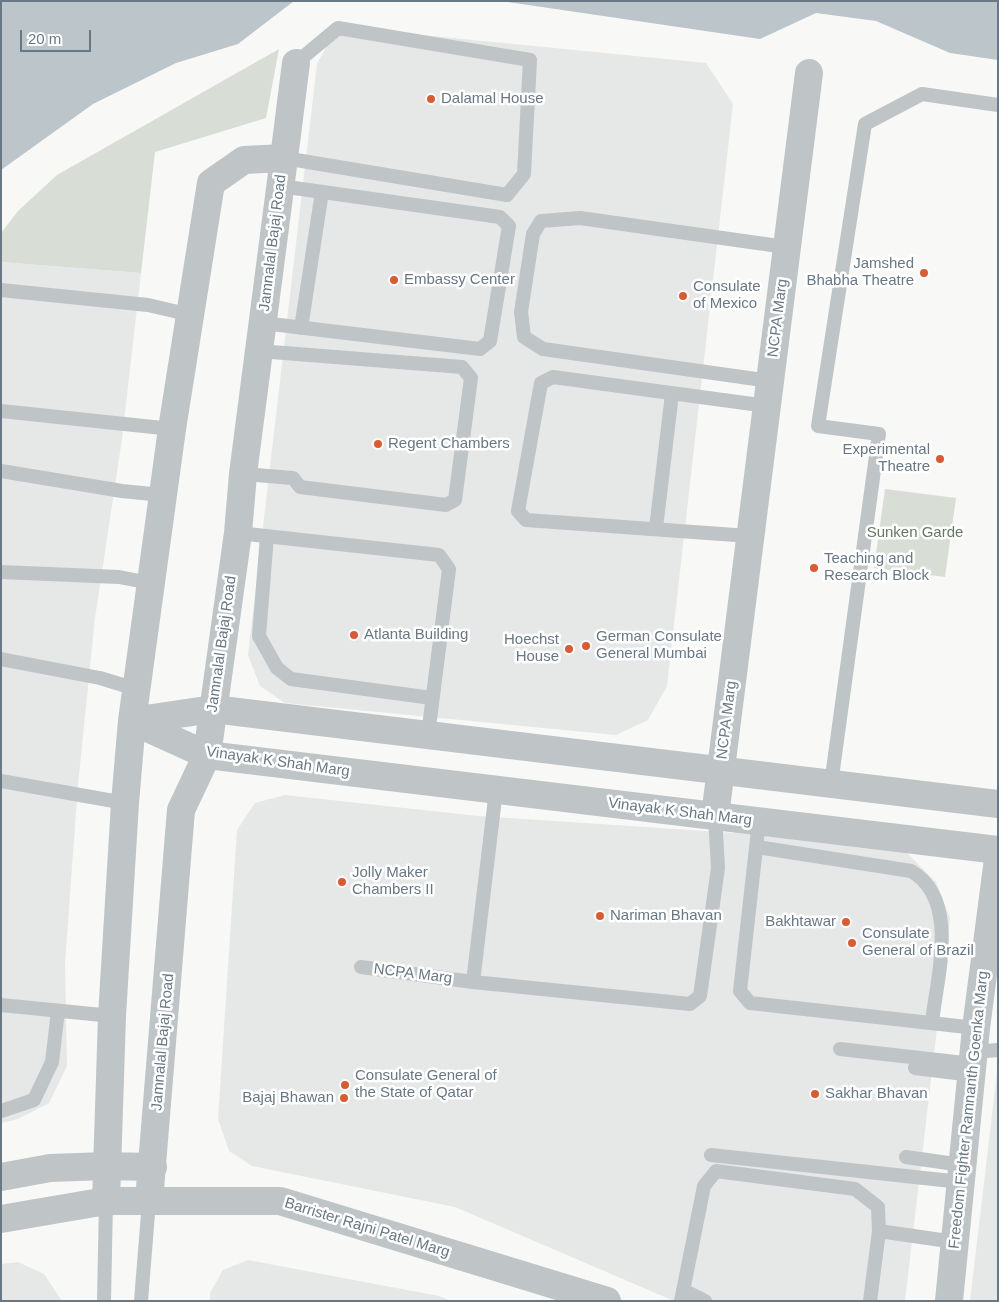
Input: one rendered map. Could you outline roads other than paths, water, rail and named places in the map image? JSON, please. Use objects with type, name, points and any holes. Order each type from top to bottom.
[{"type":"street","points":[[284,158],[296,63]]},
{"type":"street","name":"NCPA Marg","points":[[715,816],[809,73]]},
{"type":"street","name":"Jamnalal Bajaj Road","points":[[106,1201],[112,1016],[132,721],[162,495],[211,183],[244,160],[284,158],[243,474],[238,533],[207,755],[181,810],[149,1201]]},
{"type":"street","points":[[132,721],[213,709],[998,804]]},
{"type":"street","name":"Vinayak K Shah Marg","points":[[132,721],[207,755],[715,816],[758,834],[998,850]]},
{"type":"street","name":"Freedom Fighter Ramnanth Goenka Marg","points":[[949,1301],[962,1174],[991,982],[998,859]]},
{"type":"street","points":[[1,1177],[50,1168],[153,1167]]},
{"type":"street","name":"Barrister Rajni Patel Marg","points":[[1,1218],[106,1201],[280,1201],[607,1301]]},
{"type":"lane","points":[[284,158],[507,195],[524,174],[530,60],[338,28],[296,63]]},
{"type":"lane","points":[[831,784],[879,434],[818,426],[865,124],[922,94],[998,105]]},
{"type":"lane","points":[[263,323],[480,349],[490,341],[509,226],[500,217],[280,186]]},
{"type":"lane","points":[[301,328],[322,192]]},
{"type":"lane","points":[[768,393],[543,348],[524,337],[521,312],[533,234],[541,221],[580,218],[786,247]]},
{"type":"lane","points":[[1,290],[148,305],[190,315]]},
{"type":"lane","points":[[243,474],[293,478],[300,487],[446,505],[455,500],[471,378],[462,367],[259,351]]},
{"type":"lane","points":[[416,374],[440,365]]},
{"type":"lane","points":[[749,536],[526,520],[518,511],[541,383],[553,377],[672,394],[768,393]]},
{"type":"lane","points":[[656,528],[672,394]]},
{"type":"lane","points":[[1,411],[172,429]]},
{"type":"lane","points":[[1,471],[162,495]]},
{"type":"lane","points":[[238,533],[439,555],[448,569],[428,735]]},
{"type":"lane","points":[[268,536],[259,636],[276,668],[292,679],[432,698]]},
{"type":"lane","points":[[1,572],[119,577],[150,583]]},
{"type":"lane","points":[[1,659],[100,678],[136,690]]},
{"type":"lane","points":[[1,781],[125,803]]},
{"type":"lane","points":[[473,982],[496,790]]},
{"type":"lane","name":"NCPA Marg","points":[[361,967],[473,982],[690,1004],[700,996],[716,878],[715,816]]},
{"type":"lane","points":[[932,1022],[943,932],[938,906],[931,886],[922,877],[911,871],[758,834],[740,991],[750,1003],[932,1022],[979,1054]]},
{"type":"lane","points":[[1,1006],[112,1016]]},
{"type":"lane","points":[[1,1111],[34,1100],[52,1062],[58,1011]]},
{"type":"lane","points":[[840,1049],[919,1065],[979,1054]]},
{"type":"lane","points":[[711,1155],[907,1176],[962,1174]]},
{"type":"lane","points":[[907,1176],[908,1157],[962,1174]]},
{"type":"lane","points":[[705,1301],[682,1295],[704,1186],[716,1171],[855,1189],[878,1208],[879,1231],[870,1301]]},
{"type":"lane","points":[[104,1301],[106,1201]]},
{"type":"lane","name":"Jamnalal Bajaj Road","points":[[141,1301],[149,1201]]},
{"type":"lane","points":[[879,1231],[955,1242]]},
{"type":"place","name":"Dalamal House","points":[[431,99]]},
{"type":"place","name":"Jamshed Bhabha Theatre","points":[[924,273]]},
{"type":"place","name":"Embassy Center","points":[[394,280]]},
{"type":"place","name":"Consulate of Mexico","points":[[683,296]]},
{"type":"place","name":"Regent Chambers","points":[[378,444]]},
{"type":"place","name":"Experimental Theatre","points":[[940,459]]},
{"type":"place","name":"Teaching and Research Block","points":[[814,568]]},
{"type":"place","name":"Atlanta Building","points":[[354,635]]},
{"type":"place","name":"German Consulate General Mumbai","points":[[586,646]]},
{"type":"place","name":"Hoechst House","points":[[569,649]]},
{"type":"place","name":"Jolly Maker Chambers II","points":[[342,882]]},
{"type":"place","name":"Nariman Bhavan","points":[[600,916]]},
{"type":"place","name":"Bakhtawar","points":[[846,922]]},
{"type":"place","name":"Consulate General of Brazil","points":[[852,943]]},
{"type":"place","name":"Consulate General of the State of Qatar","points":[[345,1085]]},
{"type":"place","name":"Sakhar Bhavan","points":[[815,1094]]},
{"type":"place","name":"Bajaj Bhawan","points":[[344,1098]]},
{"type":"park label","name":"Sunken Garde","points":[[915,533]]}]
